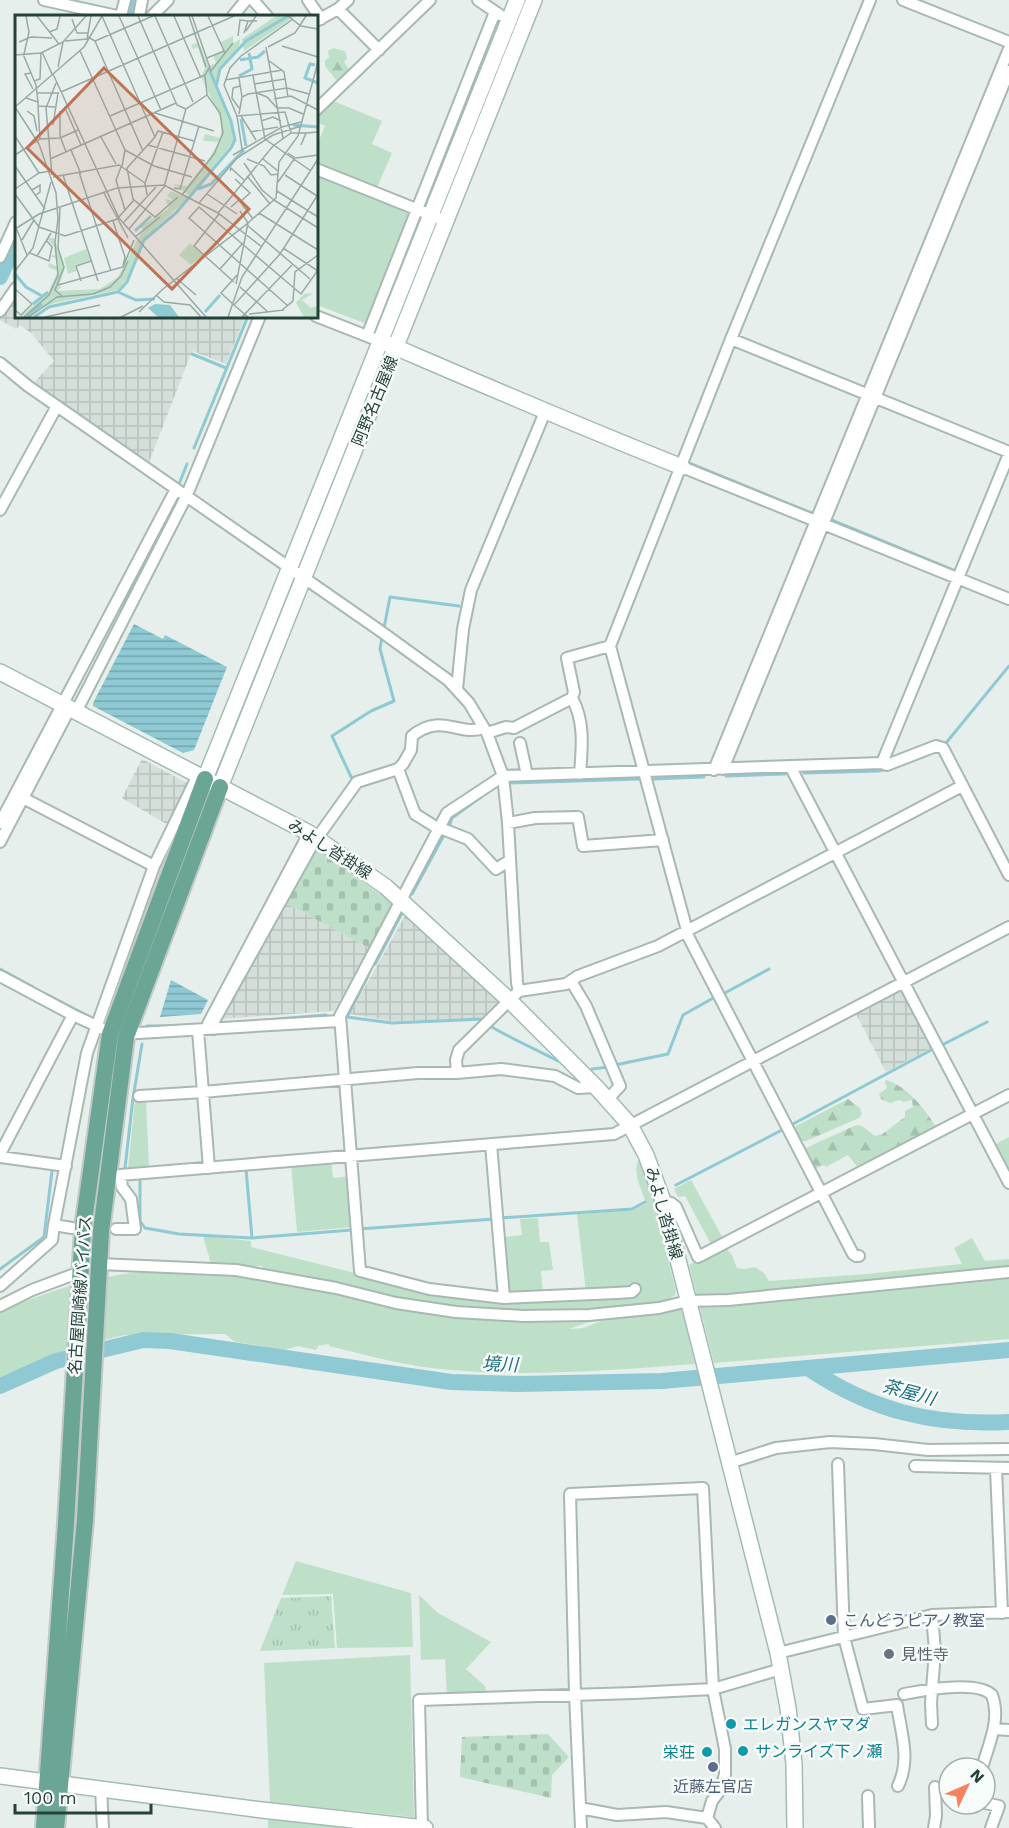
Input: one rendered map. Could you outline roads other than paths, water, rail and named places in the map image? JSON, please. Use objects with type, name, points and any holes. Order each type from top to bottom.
[{"type":"main road","name":"阿野名古屋線","points":[[208,780],[424,212],[517,0]]},
{"type":"main road","name":"阿野名古屋線","points":[[208,780],[303,578],[534,0]]},
{"type":"main road","points":[[374,339],[682,467]]},
{"type":"main road","points":[[0,672],[208,780]]},
{"type":"main road","name":"みよし沓掛線","points":[[208,780],[313,836],[363,869],[401,899],[514,996],[630,1125],[646,1155],[663,1201],[780,1661],[794,1764],[795,1828]]},
{"type":"main road","name":"名古屋岡崎線バイパス","points":[[56,1828],[53,1783],[83,1228],[111,1031],[208,780]]},
{"type":"main road","name":"名古屋岡崎線バイパス","points":[[44,1828],[53,1783],[84,1520],[111,1031]]},
{"type":"main road","points":[[0,1776],[423,1828]]},
{"type":"street","points":[[44,0],[114,15]]},
{"type":"street","points":[[119,15],[124,0]]},
{"type":"street","points":[[139,15],[142,0]]},
{"type":"street","points":[[153,15],[168,0]]},
{"type":"street","points":[[234,15],[246,0]]},
{"type":"street","points":[[253,0],[266,15]]},
{"type":"street","points":[[308,0],[316,15]]},
{"type":"street","points":[[319,20],[348,0]]},
{"type":"street","points":[[318,108],[430,0]]},
{"type":"street","points":[[478,0],[508,21]]},
{"type":"street","points":[[859,1256],[854,1254],[689,938],[610,646],[731,339],[870,0]]},
{"type":"street","points":[[903,0],[1009,42]]},
{"type":"street","points":[[338,9],[379,50]]},
{"type":"street","points":[[424,212],[495,12]]},
{"type":"street","points":[[872,395],[1009,49]]},
{"type":"street","points":[[719,770],[819,522],[1009,71]]},
{"type":"street","points":[[318,170],[446,221]]},
{"type":"street","points":[[0,257],[15,224]]},
{"type":"street","points":[[2,303],[15,289]]},
{"type":"street","points":[[318,317],[374,339]]},
{"type":"street","points":[[0,842],[70,708],[186,497],[259,318]]},
{"type":"street","points":[[731,339],[1009,453],[882,764]]},
{"type":"street","points":[[0,363],[28,386],[388,636],[457,689],[469,703],[486,731],[503,776],[508,823],[517,983],[514,996]]},
{"type":"street","points":[[0,510],[57,406]]},
{"type":"street","points":[[457,689],[463,629],[471,590],[545,412]]},
{"type":"street","points":[[682,467],[1009,599]]},
{"type":"street","points":[[0,823],[70,708],[176,489]]},
{"type":"street","points":[[580,774],[581,718],[572,698],[574,692],[567,658],[610,646]]},
{"type":"street","points":[[209,1168],[203,1092],[208,1020],[313,836],[357,782],[398,769],[411,750],[412,736],[420,730],[440,725],[476,731],[514,728],[572,698]]},
{"type":"street","points":[[520,743],[527,775]]},
{"type":"street","points":[[635,1289],[632,1292],[504,1298],[429,1289],[360,1271],[342,1027],[339,1021],[447,813],[503,776],[887,765],[936,746],[943,748],[1009,875]]},
{"type":"street","points":[[791,768],[1009,1183]]},
{"type":"street","points":[[398,769],[415,814],[439,829],[468,839],[496,869],[510,861]]},
{"type":"street","points":[[0,1286],[52,1240],[87,1053],[111,1031],[154,866],[208,780]]},
{"type":"street","points":[[457,1073],[456,1060],[459,1050],[514,996],[566,984],[578,976],[658,946],[835,851],[963,786]]},
{"type":"street","points":[[23,798],[154,866]]},
{"type":"street","points":[[508,823],[535,818],[578,817],[583,846],[663,840]]},
{"type":"street","points":[[116,1230],[135,1229],[130,1198],[122,1187],[120,1175],[614,1134],[1009,927]]},
{"type":"street","points":[[0,976],[73,1016],[111,1031],[207,1029],[339,1021]]},
{"type":"street","points":[[572,981],[586,1006],[620,1086],[607,1100]]},
{"type":"street","points":[[66,1167],[0,1155],[73,1016]]},
{"type":"street","points":[[139,1096],[418,1073],[457,1073],[501,1069],[555,1076],[578,1088],[596,1087]]},
{"type":"street","points":[[663,1201],[676,1207],[698,1257],[1009,1095]]},
{"type":"street","points":[[491,1144],[504,1298]]},
{"type":"street","points":[[54,1225],[72,1228]]},
{"type":"street","points":[[99,1271],[236,1270],[336,1288],[396,1303],[456,1312],[523,1316],[589,1315],[659,1308],[688,1301],[728,1300],[1009,1272]]},
{"type":"street","points":[[0,1306],[32,1290],[80,1276]]},
{"type":"street","points":[[728,1459],[742,1461],[776,1448],[830,1442],[928,1450],[1009,1449]]},
{"type":"street","points":[[838,1464],[844,1637],[863,1709],[897,1705],[905,1750],[905,1766],[898,1786]]},
{"type":"street","points":[[915,1466],[1009,1468]]},
{"type":"street","points":[[423,1828],[419,1700],[713,1689],[844,1637],[932,1615],[1005,1612],[996,1468]]},
{"type":"street","points":[[580,1828],[570,1494],[703,1488],[713,1689],[725,1749],[721,1789],[712,1802],[707,1818]]},
{"type":"street","points":[[932,1615],[935,1651],[932,1724]]},
{"type":"street","points":[[903,1694],[933,1688],[981,1688],[988,1691],[996,1706],[994,1729],[986,1756]]},
{"type":"street","points":[[994,1729],[1009,1730]]},
{"type":"street","points":[[934,1828],[935,1787]]},
{"type":"street","points":[[101,1788],[103,1828]]},
{"type":"street","points":[[868,1796],[869,1828]]},
{"type":"street","points":[[580,1808],[617,1815],[666,1812],[707,1818],[715,1828]]},
{"type":"water","points":[[134,624],[163,639],[165,635],[227,667],[194,750],[183,753],[93,706]]},
{"type":"water","points":[[171,980],[208,1000],[201,1014],[160,1017]]},
{"type":"waterway","points":[[130,15],[134,0]]},
{"type":"waterway","points":[[0,277],[15,244]]},
{"type":"waterway","points":[[194,448],[247,318]]},
{"type":"waterway","points":[[192,354],[226,368]]},
{"type":"waterway","points":[[689,463],[814,514]]},
{"type":"waterway","points":[[179,484],[187,464]]},
{"type":"waterway","points":[[829,519],[953,570]]},
{"type":"waterway","points":[[384,628],[390,597],[459,606]]},
{"type":"waterway","points":[[352,783],[332,736],[371,711],[394,701],[380,649],[382,637]]},
{"type":"waterway","points":[[946,743],[1009,666]]},
{"type":"waterway","points":[[804,773],[888,769]]},
{"type":"waterway","points":[[726,776],[785,774]]},
{"type":"waterway","points":[[652,779],[704,777]]},
{"type":"waterway","points":[[510,783],[641,779]]},
{"type":"waterway","points":[[449,827],[452,818],[481,797]]},
{"type":"waterway","points":[[412,894],[444,835]]},
{"type":"waterway","points":[[375,964],[402,913]]},
{"type":"waterway","points":[[0,969],[33,987]]},
{"type":"waterway","points":[[723,994],[769,969]]},
{"type":"waterway","points":[[368,976],[347,1017],[392,1023],[484,1019]]},
{"type":"waterway","points":[[46,994],[90,1017]]},
{"type":"waterway","points":[[615,1065],[668,1054],[683,1015],[715,997]]},
{"type":"waterway","points":[[241,1022],[326,1015]]},
{"type":"waterway","points":[[942,1045],[987,1022]]},
{"type":"waterway","points":[[147,1026],[175,1026]]},
{"type":"waterway","points":[[490,1026],[558,1061]]},
{"type":"waterway","points":[[125,1168],[142,1044]]},
{"type":"waterway","points":[[791,1125],[935,1048]]},
{"type":"waterway","points":[[592,1069],[609,1067]]},
{"type":"waterway","points":[[676,1185],[782,1130]]},
{"type":"waterway","points":[[246,1169],[252,1238]]},
{"type":"waterway","points":[[0,1269],[44,1237],[52,1171]]},
{"type":"waterway","points":[[138,1177],[140,1176],[140,1221],[145,1228],[179,1234],[252,1238],[352,1230]]},
{"type":"waterway","points":[[500,1218],[632,1209],[645,1202]]},
{"type":"waterway","points":[[359,1229],[494,1219]]},
{"type":"waterway","name":"境川","points":[[0,1386],[56,1361],[143,1340],[170,1341],[451,1382],[519,1384],[662,1381],[1009,1350]]},
{"type":"waterway","name":"茶屋川","points":[[808,1368],[856,1395],[904,1413],[955,1421],[1009,1422]]},
{"type":"place","name":"こんどうピアノ教室","points":[[831,1620]]},
{"type":"place","name":"見性寺","points":[[889,1654]]},
{"type":"place","name":"エレガンスヤマダ","points":[[731,1724]]},
{"type":"place","name":"サンライズ下ノ瀬","points":[[743,1751]]},
{"type":"place","name":"栄荘","points":[[707,1752]]},
{"type":"place","name":"近藤左官店","points":[[713,1767]]}]
